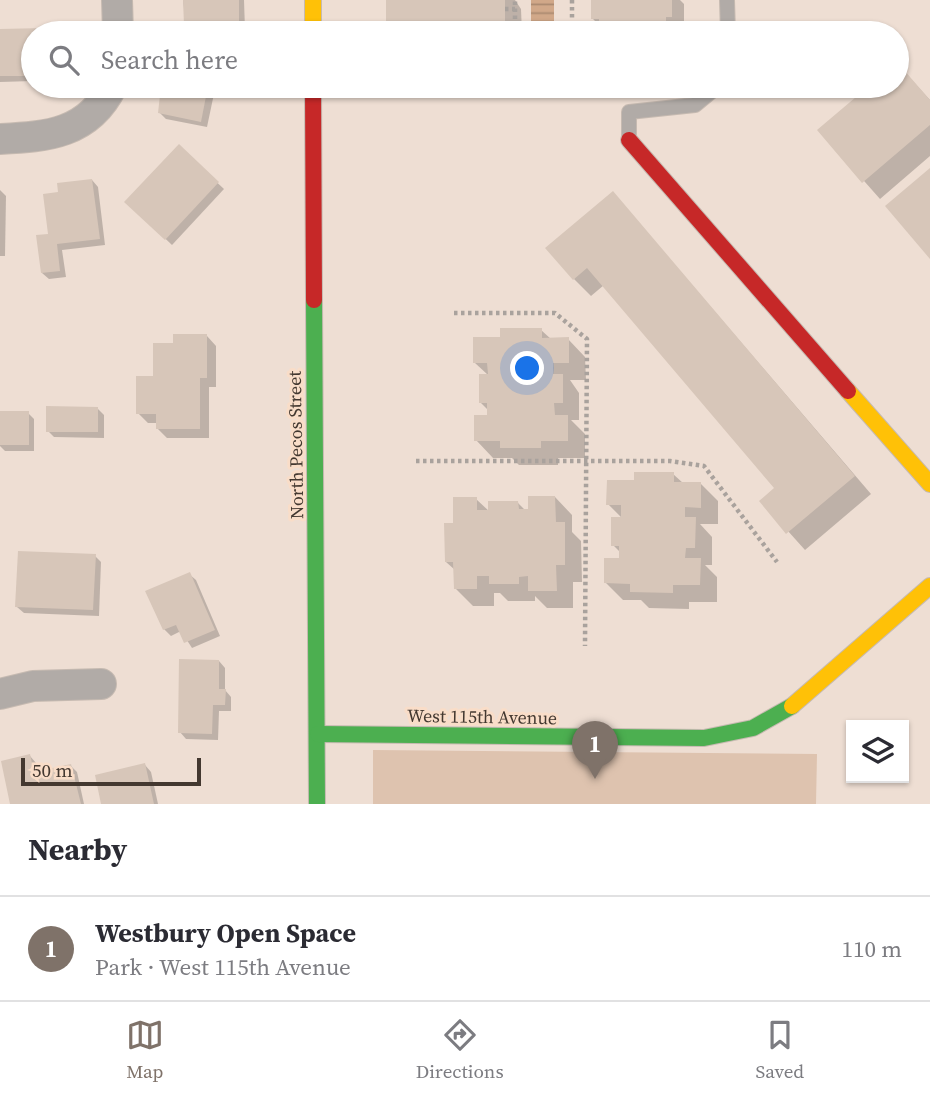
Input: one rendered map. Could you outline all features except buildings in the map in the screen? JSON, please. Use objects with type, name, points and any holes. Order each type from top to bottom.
[{"type":"street","points":[[117,0],[118,21]]},
{"type":"street","points":[[313,0],[313,21]]},
{"type":"street","points":[[0,139],[38,136],[72,129],[92,116],[104,98]]},
{"type":"street","name":"North Pecos Street","points":[[313,98],[317,804]]},
{"type":"street","points":[[629,140],[930,484]]},
{"type":"street","name":"West 115th Avenue","points":[[318,734],[704,738],[753,728],[783,713],[930,586]]},
{"type":"street","points":[[0,694],[33,686],[101,684]]},
{"type":"lane","points":[[727,0],[728,21]]},
{"type":"lane","points":[[629,140],[629,112],[695,106],[704,98]]},
{"type":"path","points":[[515,0],[515,21]]},
{"type":"path","points":[[572,0],[572,21]]},
{"type":"path","points":[[505,9],[515,9]]},
{"type":"path","points":[[454,313],[555,313],[587,339],[585,646]]},
{"type":"path","points":[[416,461],[670,461],[704,466],[777,562]]},
{"type":"shaded area","points":[[531,0],[554,0],[554,21],[531,21]]},
{"type":"shaded area","points":[[373,750],[817,754],[816,804],[373,804]]},
{"type":"traffic: fast","points":[[314,300],[317,804]]},
{"type":"traffic: fast","points":[[318,734],[704,738],[753,728],[792,706]]},
{"type":"traffic: slow","points":[[313,0],[313,21]]},
{"type":"traffic: slow","points":[[848,391],[930,484]]},
{"type":"traffic: slow","points":[[792,706],[930,586]]},
{"type":"traffic: jam","points":[[313,98],[314,300]]},
{"type":"traffic: jam","points":[[629,140],[848,391]]},
{"type":"place","name":"Westbury Open Space","points":[[595,779]]}]
